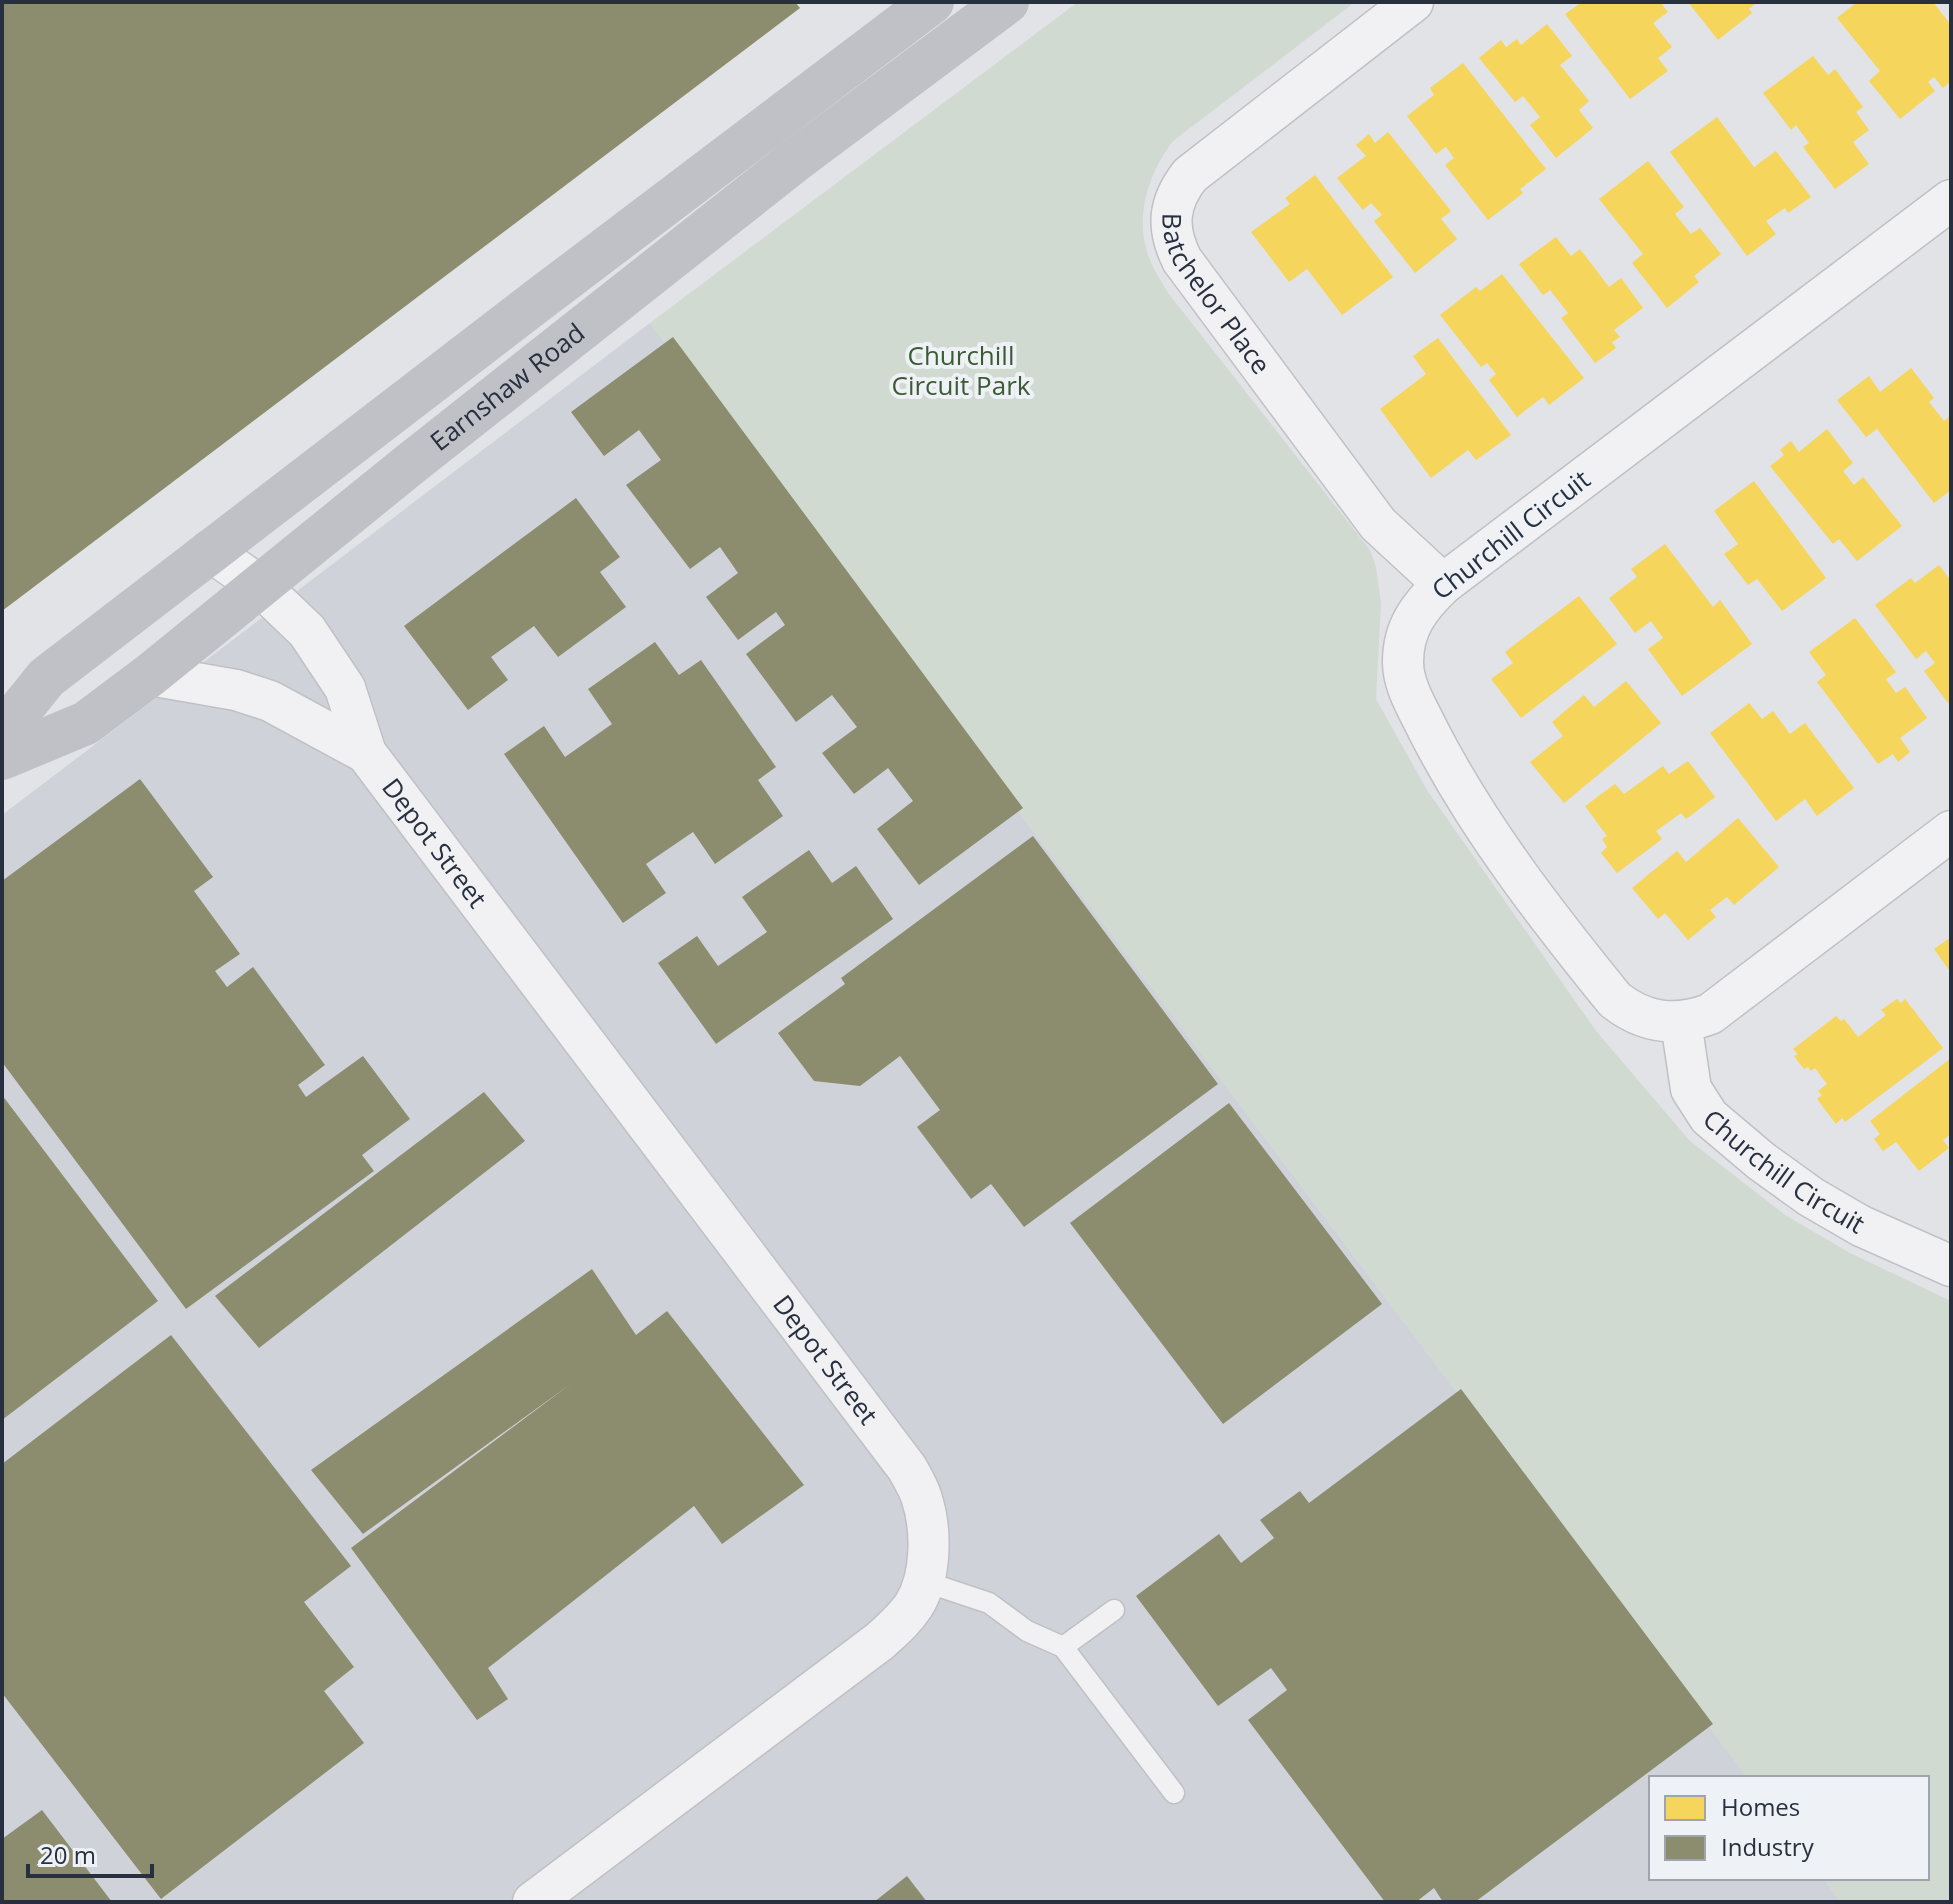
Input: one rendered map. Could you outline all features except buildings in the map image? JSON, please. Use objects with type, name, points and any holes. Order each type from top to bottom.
[{"type":"street","name":"Earnshaw Road","points":[[2,733],[46,678],[932,2]]},
{"type":"street","name":"Earnshaw Road","points":[[2,758],[86,723],[150,675],[793,162],[1007,2]]},
{"type":"street","name":"Batchelor Place","points":[[1413,2],[1190,175],[1173,202],[1170,229],[1182,260],[1378,524],[1443,584]]},
{"type":"street","name":"Churchill Circuit","points":[[1951,200],[1443,584],[1414,615],[1404,646],[1403,664],[1416,707],[1449,772],[1486,831],[1615,1000],[1629,1012],[1650,1020],[1681,1022],[1710,1014],[1951,831]]},
{"type":"street","name":"Depot Street","points":[[210,551],[260,586],[307,631],[345,688],[366,753],[907,1468],[921,1496],[928,1527],[928,1552],[915,1603],[901,1622],[880,1641],[533,1902]]},
{"type":"street","name":"Depot Street","points":[[150,675],[236,690],[270,701],[366,753]]},
{"type":"street","name":"Churchill Circuit","points":[[1681,1022],[1691,1089],[1709,1117],[1761,1161],[1811,1197],[1861,1226],[1951,1266]]},
{"type":"lane","points":[[923,1581],[989,1603],[1027,1631],[1063,1647],[1174,1793]]},
{"type":"lane","points":[[1063,1647],[1114,1610]]},
{"type":"shaded area","points":[[650,323],[1746,1776],[1649,1776],[1649,1880],[1824,1880],[1841,1902],[2,1902],[2,815]]},
{"type":"green space","name":"Churchill Circuit Park","points":[[1078,2],[1355,2],[1173,141],[1150,182],[1143,213],[1145,244],[1168,293],[1370,550],[1376,567],[1381,603],[1376,699],[1427,790],[1596,1031],[1690,1141],[1785,1215],[1850,1253],[1951,1301],[1951,1902],[1841,1902],[1824,1880],[1929,1880],[1929,1776],[1746,1776],[650,323]]}]
